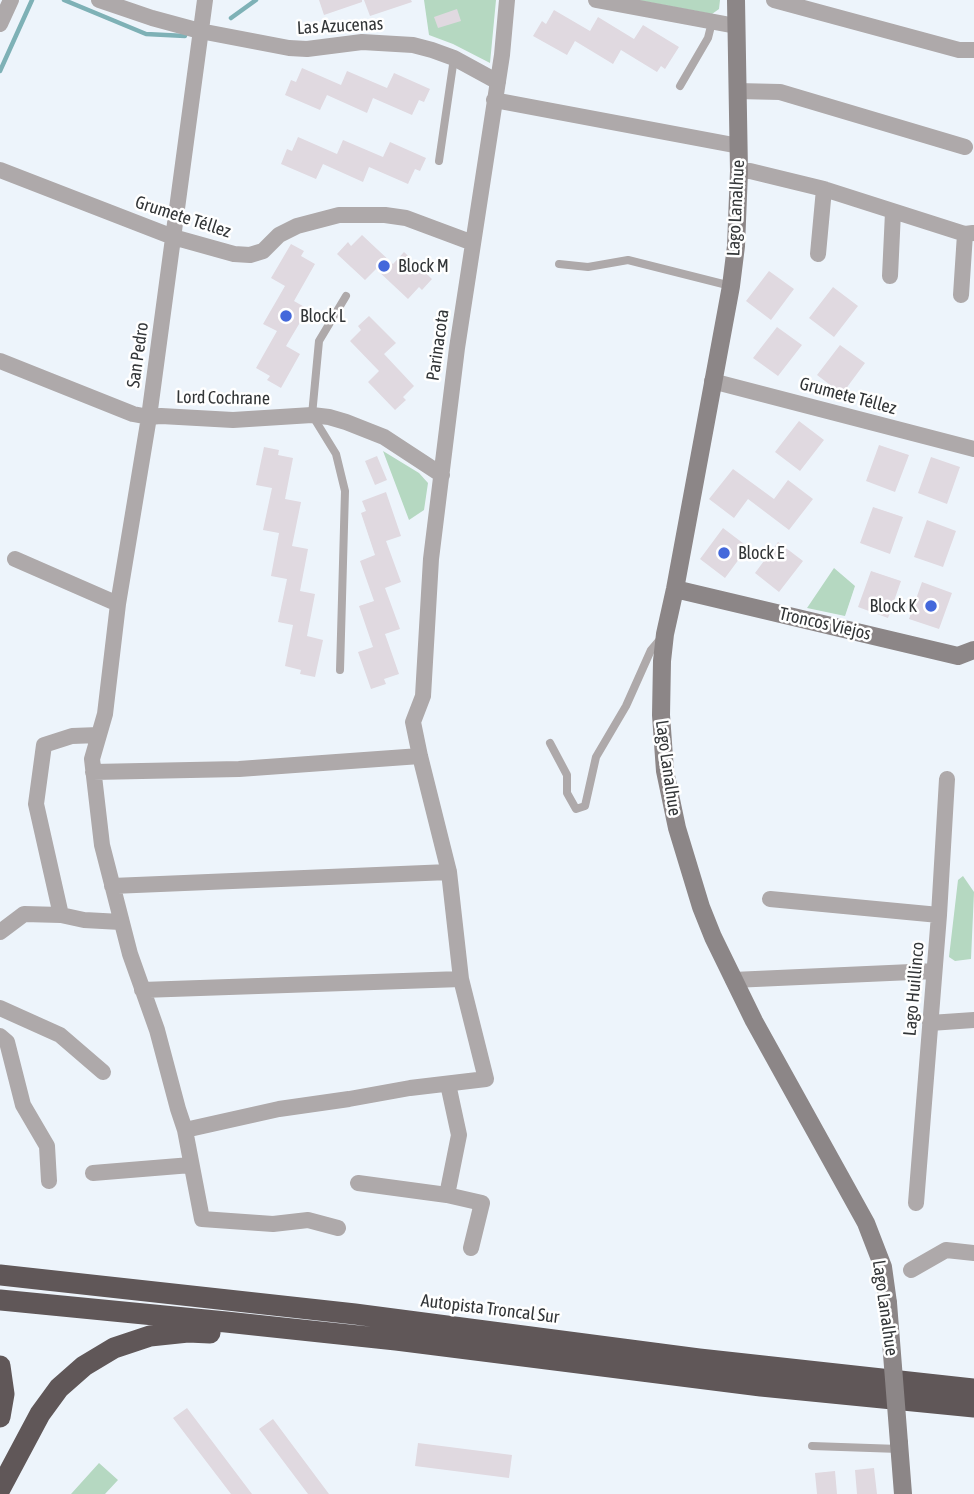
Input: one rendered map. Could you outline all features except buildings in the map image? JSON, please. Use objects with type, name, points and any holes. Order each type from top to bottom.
[{"type":"highway","points":[[0,1265],[100,1286]]},
{"type":"highway","name":"Autopista Troncal Sur","points":[[0,1275],[355,1314],[699,1359],[974,1388]]},
{"type":"highway","points":[[0,1300],[397,1340],[761,1386],[974,1406]]},
{"type":"highway","points":[[0,1489],[49,1400],[84,1366],[114,1348],[150,1336],[188,1332],[397,1340]]},
{"type":"highway","points":[[0,1366],[4,1382],[0,1417]]},
{"type":"highway","points":[[17,1494],[18,1480],[32,1428]]},
{"type":"main road","name":"Lago Lanalhue","points":[[736,0],[739,146],[736,246],[676,589],[665,634],[662,661],[662,743],[670,800],[701,907],[733,980],[866,1223],[883,1267],[903,1494]]},
{"type":"main road","name":"Troncos Viejos","points":[[676,589],[958,656],[974,650]]},
{"type":"street","points":[[0,24],[11,0]]},
{"type":"street","name":"Las Azucenas","points":[[99,0],[200,31],[289,48],[307,49],[362,42],[413,45],[454,58],[498,82]]},
{"type":"street","name":"San Pedro","points":[[205,0],[149,416],[118,604],[105,714],[92,759],[93,772],[102,845],[130,954],[157,1030],[185,1130],[202,1219],[273,1224],[308,1220],[338,1228]]},
{"type":"street","name":"Parinacota","points":[[448,1084],[486,1079],[461,979],[449,872],[414,722],[424,696],[431,559],[457,348],[498,82],[507,0]]},
{"type":"street","points":[[596,0],[736,26]]},
{"type":"street","points":[[774,0],[959,50],[974,50]]},
{"type":"street","points":[[737,91],[780,92],[965,147]]},
{"type":"street","points":[[494,100],[739,146]]},
{"type":"street","name":"Grumete Téllez","points":[[0,170],[173,237],[234,254],[250,255],[263,251],[279,235],[297,226],[339,215],[406,218],[472,243]]},
{"type":"street","points":[[739,171],[750,171],[824,189],[969,233],[961,295]]},
{"type":"street","points":[[818,254],[824,189]]},
{"type":"street","points":[[890,276],[893,212]]},
{"type":"street","name":"Lord Cochrane","points":[[0,361],[133,414],[233,420],[312,415],[346,422],[384,437],[442,475]]},
{"type":"street","name":"Grumete Téllez","points":[[712,381],[974,449]]},
{"type":"street","points":[[15,559],[118,604]]},
{"type":"street","points":[[61,915],[36,804],[44,745],[72,736],[99,735]]},
{"type":"street","points":[[93,772],[239,769],[420,756]]},
{"type":"street","name":"Lago Huillinco","points":[[916,1203],[947,779]]},
{"type":"street","points":[[112,886],[449,872]]},
{"type":"street","points":[[770,899],[939,915]]},
{"type":"street","points":[[0,932],[24,914],[121,922]]},
{"type":"street","points":[[733,980],[934,971]]},
{"type":"street","points":[[142,990],[461,979]]},
{"type":"street","points":[[0,1008],[60,1035],[103,1072]]},
{"type":"street","points":[[930,1023],[974,1020]]},
{"type":"street","points":[[0,1036],[7,1042],[23,1105],[47,1146],[49,1181]]},
{"type":"street","points":[[185,1130],[279,1109],[448,1084],[459,1135],[447,1195]]},
{"type":"street","points":[[93,1173],[191,1166]]},
{"type":"street","points":[[358,1183],[447,1195],[482,1203],[471,1248]]},
{"type":"street","points":[[911,1270],[946,1250],[974,1253]]},
{"type":"lane","points":[[680,86],[708,38],[712,22]]},
{"type":"lane","points":[[439,162],[454,58]]},
{"type":"lane","points":[[559,264],[588,267],[628,260],[730,286]]},
{"type":"lane","points":[[340,670],[345,491],[336,454],[312,415],[319,341],[346,296]]},
{"type":"lane","points":[[550,743],[566,775],[567,793],[576,809],[585,806],[596,757],[626,706],[651,650],[665,634]]},
{"type":"lane","points":[[813,1446],[899,1446]]},
{"type":"green space","points":[[424,0],[496,0],[490,63],[429,35]]},
{"type":"green space","points":[[637,0],[720,0],[719,9],[712,14]]},
{"type":"green space","points":[[383,451],[419,473],[428,483],[424,510],[409,520]]},
{"type":"green space","points":[[834,568],[855,586],[845,616],[807,608]]},
{"type":"green space","points":[[963,876],[974,892],[971,959],[955,961],[949,957],[958,880]]},
{"type":"green space","points":[[99,1463],[118,1480],[105,1494],[71,1494]]},
{"type":"waterway","points":[[0,71],[32,0]]},
{"type":"waterway","points":[[64,0],[146,34],[185,36]]},
{"type":"waterway","points":[[231,18],[256,0]]},
{"type":"place","name":"Block M","points":[[384,266]]},
{"type":"place","name":"Block L","points":[[286,316]]},
{"type":"place","name":"Block E","points":[[724,553]]},
{"type":"place","name":"Block K","points":[[931,606]]}]
